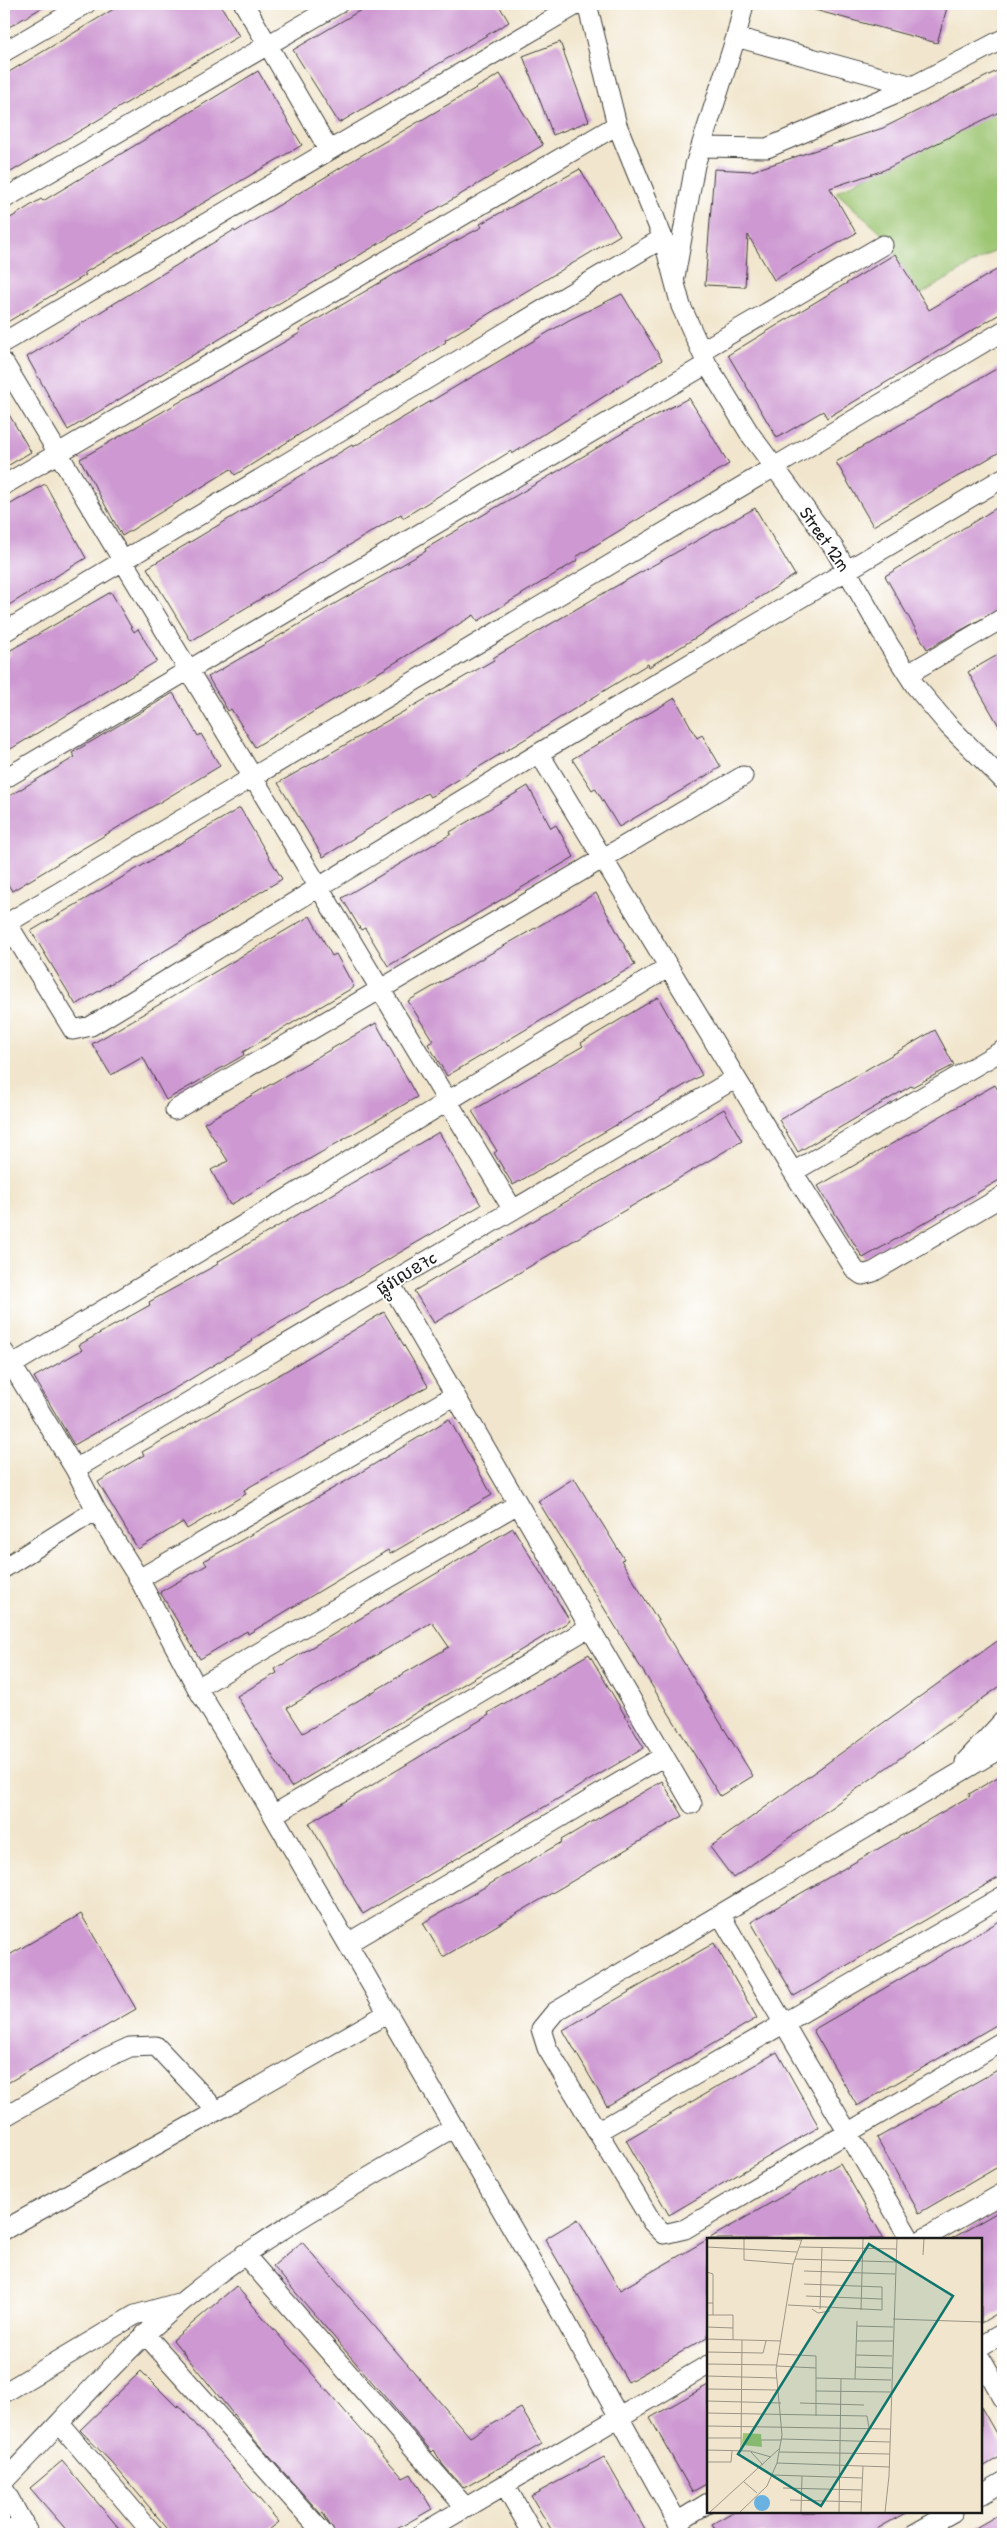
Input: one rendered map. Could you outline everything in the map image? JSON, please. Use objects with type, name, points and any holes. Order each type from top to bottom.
[{"type":"street","points":[[4,52],[86,4]]},
{"type":"street","points":[[244,4],[329,150]]},
{"type":"street","points":[[4,199],[338,4]]},
{"type":"street","points":[[4,342],[578,4]]},
{"type":"street","name":"Street 12m","points":[[586,4],[617,125],[663,238],[682,306],[704,358],[746,427],[834,548],[908,674],[950,726],[1001,775]]},
{"type":"street","points":[[674,281],[695,165],[736,37],[744,4]]},
{"type":"street","points":[[736,37],[913,86]]},
{"type":"street","points":[[701,147],[767,148],[913,86],[1002,43]]},
{"type":"street","points":[[4,485],[617,125]]},
{"type":"street","points":[[4,632],[663,238]]},
{"type":"street","points":[[4,779],[704,358],[883,245]]},
{"type":"street","points":[[1003,331],[775,469],[6,924],[73,1030],[90,1026],[539,753],[1003,478]]},
{"type":"street","points":[[4,363],[513,1210]]},
{"type":"street","points":[[908,674],[1003,618]]},
{"type":"street","points":[[539,753],[793,1172],[855,1270],[862,1275],[873,1272],[1003,1196]]},
{"type":"street","points":[[175,1110],[743,776]]},
{"type":"street","points":[[669,967],[448,1101],[8,1359],[75,1469],[96,1510],[139,1579],[197,1688],[454,2127],[681,2528],[707,2504]]},
{"type":"street","points":[[793,1172],[1003,1050]]},
{"type":"street","name":"ផ្លូវលេខ7c","points":[[75,1469],[736,1078]]},
{"type":"street","points":[[390,1283],[692,1804]]},
{"type":"street","points":[[139,1579],[455,1395]]},
{"type":"street","points":[[197,1688],[518,1504]]},
{"type":"street","points":[[4,1568],[96,1510]]},
{"type":"street","points":[[273,1815],[590,1627]]},
{"type":"street","points":[[951,1778],[1003,1721]]},
{"type":"street","points":[[1003,1747],[721,1916],[556,2012],[541,2029],[547,2048],[597,2132],[652,2222],[664,2234],[685,2229],[1003,2041]]},
{"type":"street","points":[[348,1944],[664,1756]]},
{"type":"street","points":[[597,2132],[1003,1896]]},
{"type":"street","points":[[721,1916],[909,2238]]},
{"type":"street","points":[[4,2230],[388,2013]]},
{"type":"street","points":[[4,2117],[106,2058],[130,2047],[147,2046],[156,2046],[217,2111]]},
{"type":"street","points":[[4,2481],[145,2334],[184,2301],[244,2254],[454,2127]]},
{"type":"street","points":[[925,2238],[1003,2192]]},
{"type":"street","points":[[244,2254],[466,2508]]},
{"type":"street","points":[[4,2392],[135,2315],[184,2301]]},
{"type":"street","points":[[982,2345],[1003,2333]]},
{"type":"street","points":[[145,2334],[324,2534]]},
{"type":"street","points":[[982,2361],[1003,2398]]},
{"type":"street","points":[[421,2534],[707,2366]]},
{"type":"street","points":[[60,2424],[153,2534]]},
{"type":"street","points":[[982,2494],[1003,2482]]},
{"type":"street","points":[[505,2484],[533,2534]]},
{"type":"street","points":[[4,2489],[26,2528],[4,2534]]},
{"type":"street","points":[[914,2534],[951,2513]]},
{"type":"green space","points":[[1003,105],[1003,246],[918,296],[884,236],[836,192]]},
{"type":"building","points":[[4,4],[48,4],[4,30]]},
{"type":"building","points":[[122,4],[220,4],[239,36],[4,176],[4,75]]},
{"type":"building","points":[[371,4],[498,4],[509,22],[339,123],[293,50]]},
{"type":"building","points":[[811,4],[948,4],[937,43],[811,9]]},
{"type":"building","points":[[560,42],[589,121],[553,135],[523,56]]},
{"type":"building","points":[[1003,68],[1003,110],[884,170],[830,188],[856,233],[774,280],[748,235],[745,287],[705,285],[714,169],[752,171],[883,128]]},
{"type":"building","points":[[258,71],[302,145],[84,273],[86,275],[4,324],[4,222],[41,199],[43,201]]},
{"type":"building","points":[[500,74],[543,145],[68,430],[27,357],[234,230],[235,232]]},
{"type":"building","points":[[580,169],[620,235],[445,340],[446,342],[235,475],[231,469],[122,536],[80,459],[300,333],[299,330],[410,265],[482,227],[480,224]]},
{"type":"building","points":[[895,254],[929,310],[1003,266],[1003,312],[827,418],[823,411],[777,438],[728,355]]},
{"type":"building","points":[[622,294],[662,360],[512,454],[511,451],[403,518],[401,514],[191,641],[147,568],[352,445],[353,447],[569,320]]},
{"type":"building","points":[[1003,365],[1003,450],[873,526],[836,462]]},
{"type":"building","points":[[689,398],[729,464],[576,557],[578,560],[478,621],[474,615],[255,747],[231,709],[228,711],[208,677],[426,551],[425,549],[633,427]]},
{"type":"building","points":[[4,406],[31,452],[4,468]]},
{"type":"building","points":[[45,484],[86,558],[4,608],[4,508]]},
{"type":"building","points":[[1003,504],[1003,607],[927,649],[885,576]]},
{"type":"building","points":[[755,508],[795,575],[649,667],[648,664],[430,797],[427,793],[323,857],[278,783],[494,660],[493,658],[595,598]]},
{"type":"building","points":[[111,592],[134,632],[138,629],[157,661],[4,753],[4,659],[11,654],[9,651]]},
{"type":"building","points":[[1003,652],[1003,733],[968,672]]},
{"type":"building","points":[[173,693],[198,736],[201,734],[220,766],[12,891],[4,878],[4,799],[75,757],[72,753]]},
{"type":"building","points":[[675,698],[697,738],[702,735],[721,767],[619,827],[595,788],[592,790],[572,759]]},
{"type":"building","points":[[528,786],[551,828],[556,825],[574,857],[388,966],[365,928],[361,930],[342,898]]},
{"type":"building","points":[[240,808],[282,879],[76,1005],[31,931]]},
{"type":"building","points":[[596,893],[635,965],[447,1076],[428,1044],[433,1041],[408,1001]]},
{"type":"building","points":[[310,916],[332,956],[336,954],[354,987],[243,1052],[244,1055],[166,1100],[143,1057],[111,1075],[92,1044]]},
{"type":"building","points":[[658,997],[702,1075],[513,1185],[494,1153],[497,1151],[472,1111],[583,1046],[581,1043]]},
{"type":"building","points":[[376,1023],[417,1097],[230,1205],[211,1170],[228,1161],[204,1123]]},
{"type":"building","points":[[935,1030],[954,1065],[911,1086],[798,1152],[779,1120]]},
{"type":"building","points":[[995,1085],[1003,1099],[1003,1178],[863,1258],[818,1186]]},
{"type":"building","points":[[724,1109],[742,1141],[434,1323],[414,1291]]},
{"type":"building","points":[[439,1132],[481,1205],[252,1339],[253,1341],[184,1383],[74,1445],[34,1377],[82,1350],[79,1345],[150,1305],[149,1302],[218,1264],[217,1262]]},
{"type":"building","points":[[384,1312],[428,1386],[244,1490],[246,1494],[187,1529],[183,1522],[138,1549],[98,1482],[144,1455],[142,1452],[284,1372]]},
{"type":"building","points":[[449,1419],[492,1495],[390,1554],[388,1550],[248,1634],[247,1631],[200,1659],[160,1592],[207,1565],[204,1561],[348,1480]]},
{"type":"building","points":[[574,1478],[624,1559],[621,1560],[753,1776],[720,1796],[538,1501]]},
{"type":"building","points":[[513,1528],[570,1621],[291,1787],[237,1696],[277,1673],[275,1669]],"holes":[[[432,1622],[449,1647],[303,1733],[287,1708]]]},
{"type":"building","points":[[1003,1637],[1003,1684],[733,1878],[710,1847]]},
{"type":"building","points":[[589,1654],[644,1748],[363,1914],[309,1823],[489,1715],[488,1713]]},
{"type":"building","points":[[1003,1774],[1003,1875],[794,1996],[751,1922],[970,1796],[969,1794]]},
{"type":"building","points":[[662,1781],[683,1816],[443,1957],[423,1923]]},
{"type":"building","points":[[81,1914],[136,2009],[4,2085],[4,1958]]},
{"type":"building","points":[[1003,1919],[1003,2021],[857,2106],[813,2030]]},
{"type":"building","points":[[714,1943],[757,2018],[607,2106],[563,2030]]},
{"type":"building","points":[[777,2052],[819,2127],[669,2215],[626,2140]]},
{"type":"building","points":[[1003,2067],[1003,2164],[919,2213],[877,2138]]},
{"type":"building","points":[[840,2163],[883,2238],[710,2238]]},
{"type":"building","points":[[1003,2209],[1003,2310],[982,2322],[982,2238],[953,2238]]},
{"type":"building","points":[[578,2219],[620,2290],[707,2240],[707,2338],[628,2382],[545,2239]]},
{"type":"building","points":[[302,2242],[470,2437],[521,2408],[542,2444],[464,2488],[443,2465],[434,2450],[432,2452],[273,2266]]},
{"type":"building","points":[[236,2286],[403,2478],[411,2474],[432,2509],[388,2534],[335,2534],[323,2513],[321,2514],[251,2436],[173,2340]]},
{"type":"building","points":[[141,2371],[177,2407],[179,2405],[279,2522],[264,2534],[172,2534],[113,2464],[80,2430]]},
{"type":"building","points":[[707,2386],[707,2484],[692,2492],[650,2418]]},
{"type":"building","points":[[982,2409],[1003,2446],[1003,2455],[982,2467]]},
{"type":"building","points":[[604,2457],[648,2534],[554,2534],[531,2496]]},
{"type":"building","points":[[62,2461],[124,2534],[70,2534],[30,2488]]},
{"type":"building","points":[[1003,2512],[1003,2534],[965,2534]]},
{"type":"building","points":[[731,2513],[905,2513],[868,2534],[718,2534],[712,2524]]}]
